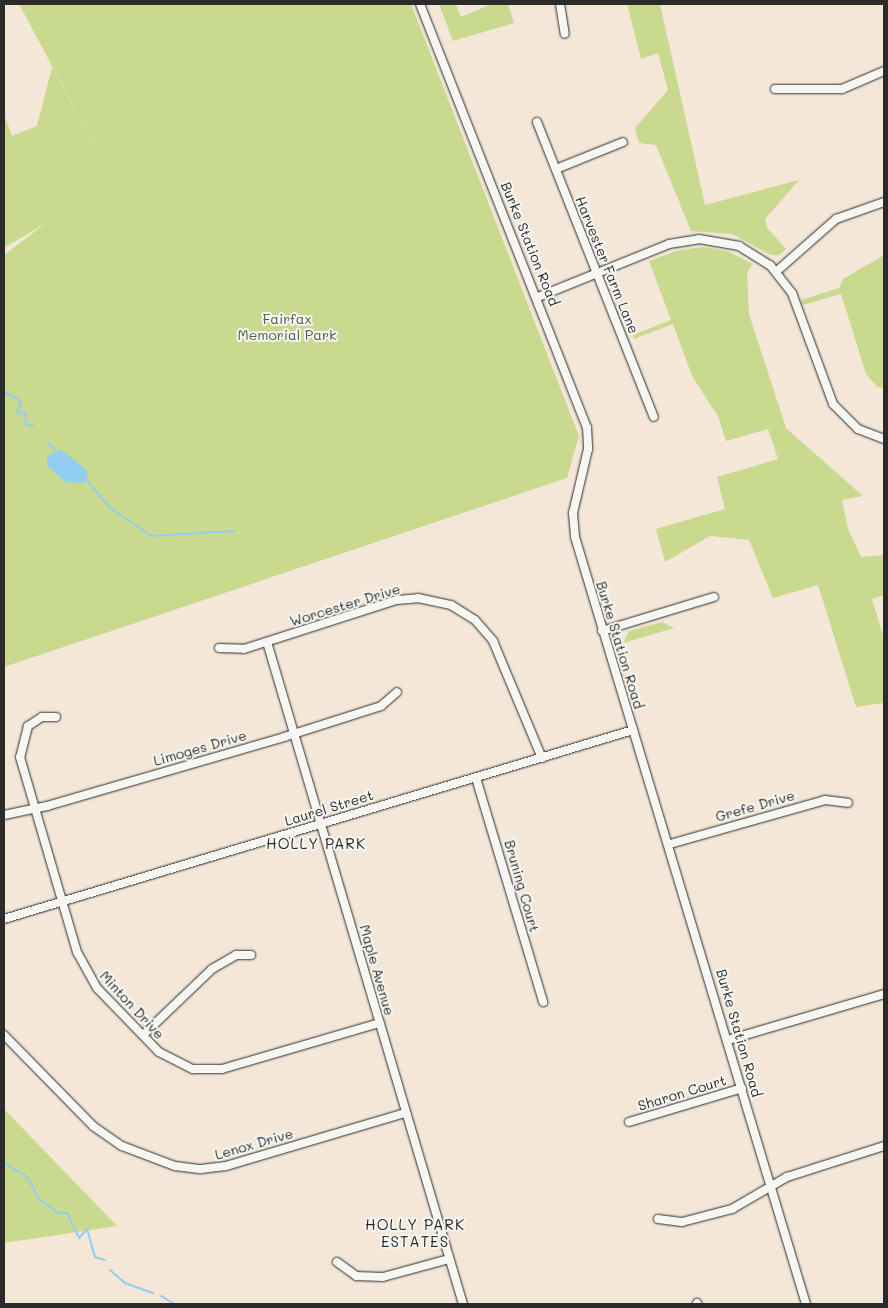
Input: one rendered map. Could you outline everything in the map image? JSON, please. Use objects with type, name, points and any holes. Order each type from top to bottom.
[{"type":"street","name":"Burke Station Road","points":[[420,4],[538,297],[587,427],[588,449],[574,505],[573,526],[602,631],[670,844],[806,1304]]},
{"type":"street","points":[[560,4],[566,34]]},
{"type":"street","points":[[774,89],[842,89],[884,71]]},
{"type":"street","name":"Harvester Farm Lane","points":[[537,122],[654,417]]},
{"type":"street","points":[[556,169],[623,142]]},
{"type":"street","points":[[777,271],[836,219],[884,202]]},
{"type":"street","points":[[538,297],[669,244],[699,239],[739,246],[777,271],[797,303],[833,404],[858,429],[884,439]]},
{"type":"street","name":"Worcester Drive","points":[[220,648],[244,649],[397,600],[425,598],[451,605],[475,620],[493,641],[542,756]]},
{"type":"street","points":[[602,631],[714,598]]},
{"type":"street","name":"Maple Avenue","points":[[267,642],[404,1114],[463,1304]]},
{"type":"street","name":"Limoges Drive","points":[[4,815],[35,809],[381,706],[397,692]]},
{"type":"street","name":"Minton Drive","points":[[56,717],[32,722],[21,746],[22,767],[62,901],[88,975],[142,1035],[172,1061],[212,1070],[379,1023]]},
{"type":"street","name":"Laurel Street","points":[[4,919],[633,730]]},
{"type":"street","name":"Bruning Court","points":[[476,778],[543,1002]]},
{"type":"street","name":"Grefe Drive","points":[[670,844],[826,800],[848,803]]},
{"type":"street","points":[[142,1035],[212,969],[236,955],[251,955]]},
{"type":"street","points":[[728,1040],[884,994]]},
{"type":"street","name":"Lenox Drive","points":[[4,1035],[94,1126],[130,1149],[175,1166],[201,1170],[226,1166],[404,1114]]},
{"type":"street","name":"Sharon Court","points":[[629,1122],[742,1088]]},
{"type":"street","points":[[658,1219],[682,1222],[732,1209],[771,1186],[884,1146]]},
{"type":"street","points":[[337,1262],[356,1276],[383,1277],[449,1259]]},
{"type":"green space","name":"Fairfax Memorial Park","points":[[19,4],[411,4],[579,436],[567,478],[4,667],[4,255],[46,223],[4,248],[4,114],[12,136],[37,126],[52,67],[110,175]]},
{"type":"green space","points":[[439,4],[456,4],[461,17],[492,4],[508,4],[514,23],[453,41]]},
{"type":"green space","points":[[627,4],[660,4],[705,205],[799,180],[765,219],[767,228],[786,249],[779,255],[771,255],[732,234],[691,231],[656,145],[639,143],[635,128],[668,90],[658,53],[641,59]]},
{"type":"green space","points":[[702,247],[727,251],[753,264],[747,272],[749,314],[786,428],[863,496],[842,500],[848,529],[861,557],[884,555],[884,595],[872,599],[884,639],[884,703],[856,707],[818,585],[773,598],[749,540],[710,536],[665,562],[656,529],[725,509],[717,477],[778,459],[768,429],[726,441],[718,416],[692,376],[673,324],[634,339],[633,335],[671,320],[649,261],[676,251]]},
{"type":"green space","points":[[884,255],[884,388],[877,387],[866,374],[841,294],[803,305],[801,300],[839,288],[843,279]]},
{"type":"green space","points":[[662,622],[674,628],[623,643],[629,631]]},
{"type":"green space","points":[[4,1109],[117,1226],[4,1243]]},
{"type":"water","points":[[60,449],[87,470],[88,476],[83,483],[66,482],[47,466],[47,457]]},
{"type":"waterway","points":[[4,392],[19,400],[21,406],[16,412],[25,413],[26,424],[34,426]]},
{"type":"waterway","points":[[48,442],[55,450]]},
{"type":"waterway","points":[[87,480],[109,507],[151,536],[235,531]]},
{"type":"waterway","points":[[4,1163],[27,1177],[39,1199],[58,1213],[67,1213],[79,1238],[87,1229],[95,1257],[105,1260]]},
{"type":"waterway","points":[[110,1270],[125,1283],[153,1293]]},
{"type":"waterway","points":[[161,1296],[175,1304]]},
{"type":"district","name":"HOLLY PARK","points":[[316,844]]},
{"type":"district","name":"HOLLY PARK ESTATES","points":[[415,1232]]}]
